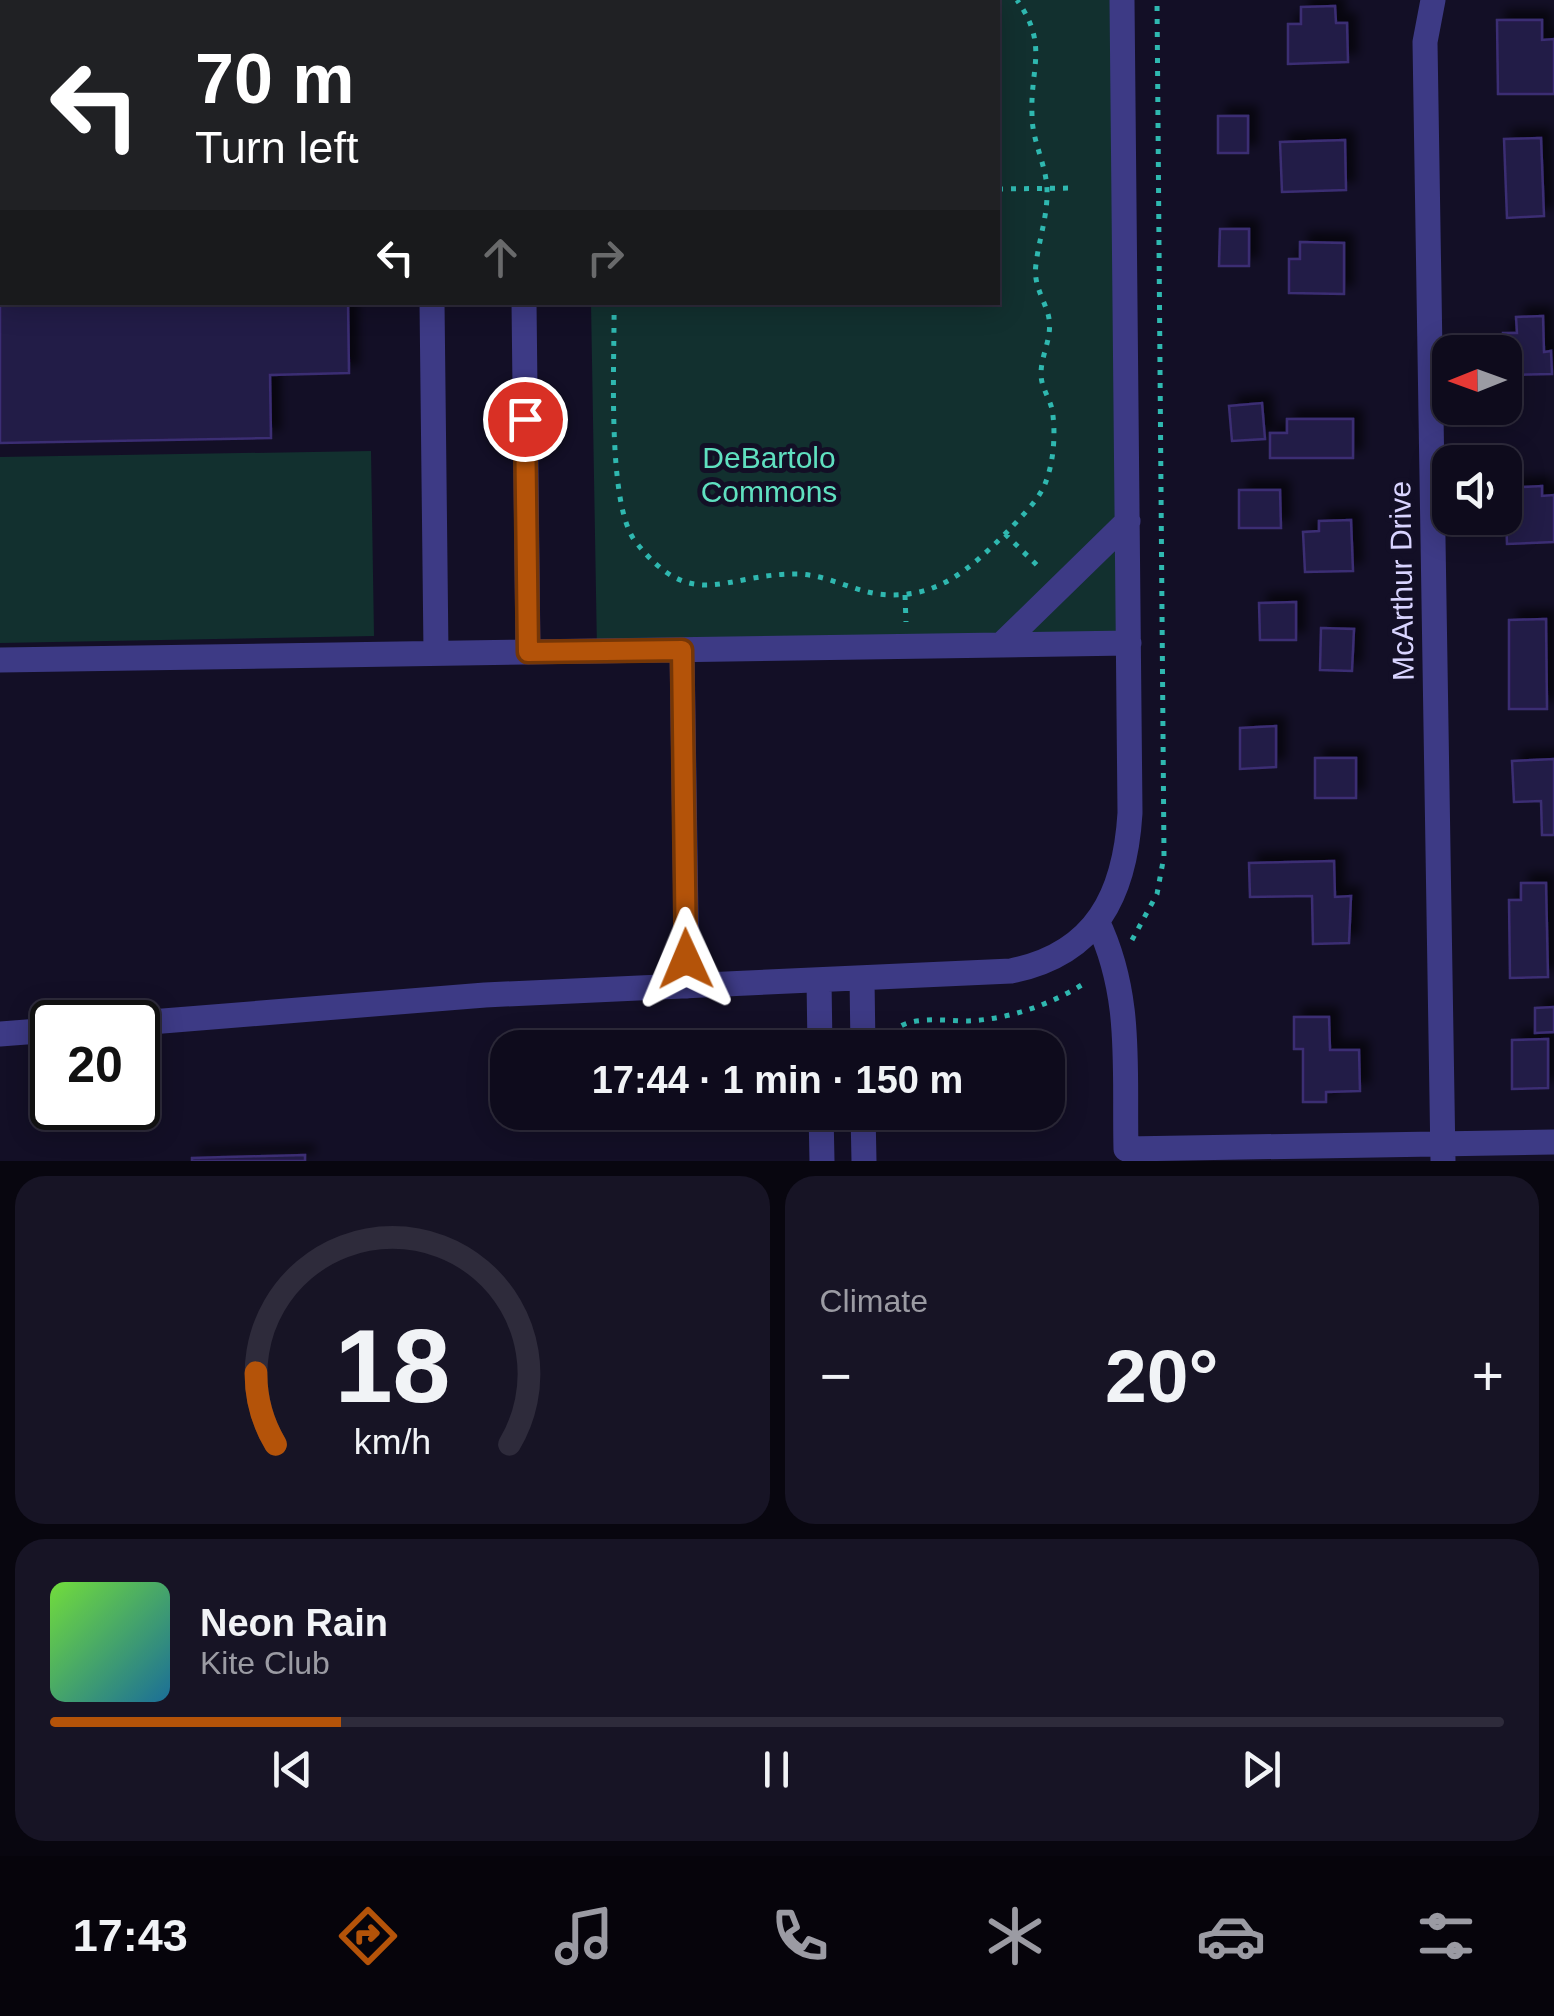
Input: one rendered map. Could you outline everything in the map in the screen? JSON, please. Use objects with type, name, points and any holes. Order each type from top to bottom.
[{"type":"street","points":[[160,1021],[348,1004],[1011,970],[1044,964],[1073,948],[1097,921],[1120,881],[1128,849],[1122,0]]},
{"type":"street","name":"McArthur Drive","points":[[1433,0],[1425,42],[1443,1152]]},
{"type":"street","points":[[432,305],[436,653]]},
{"type":"street","points":[[524,305],[528,652]]},
{"type":"street","points":[[1001,645],[1128,521]]},
{"type":"street","points":[[0,660],[1129,643]]},
{"type":"street","points":[[682,650],[687,986]]},
{"type":"street","points":[[1097,921],[1116,960],[1123,994],[1126,1149],[1242,1154],[1542,1150]]},
{"type":"street","points":[[862,978],[863,1030]]},
{"type":"street","points":[[818,980],[819,1030]]},
{"type":"street","points":[[0,1034],[30,1032]]},
{"type":"street","points":[[821,1130],[822,1161]]},
{"type":"street","points":[[863,1130],[864,1161]]},
{"type":"path","points":[[614,305],[618,502],[633,538],[678,582],[713,586],[768,574],[806,574],[874,594],[905,595],[941,587],[969,570],[1044,486],[1052,458],[1051,405],[1041,376],[1050,336],[1035,270],[1047,188],[1032,117],[1038,50],[1033,24],[1018,0]]},
{"type":"path","points":[[1141,928],[1157,894],[1164,856],[1157,0]]},
{"type":"path","points":[[1000,190],[1076,188]]},
{"type":"path","points":[[1005,534],[1060,588]]},
{"type":"path","points":[[894,1030],[910,1022],[974,1020],[1023,1012],[1069,994]]},
{"type":"green space","name":"DeBartolo Commons","points":[[1000,0],[1122,0],[1129,643],[597,651],[591,305],[1000,305]]},
{"type":"green space","points":[[371,451],[374,636],[0,643],[0,457]]},
{"type":"building","points":[[1335,6],[1336,23],[1347,23],[1348,62],[1288,64],[1288,24],[1301,24],[1301,7]]},
{"type":"building","points":[[1497,20],[1542,20],[1542,40],[1554,39],[1554,94],[1498,94]]},
{"type":"building","points":[[1218,116],[1248,116],[1248,153],[1218,153]]},
{"type":"building","points":[[1541,138],[1544,216],[1507,218],[1504,139]]},
{"type":"building","points":[[1345,140],[1346,190],[1282,192],[1280,142]]},
{"type":"building","points":[[1220,229],[1249,229],[1249,266],[1219,266]]},
{"type":"building","points":[[1300,242],[1344,243],[1344,294],[1289,293],[1289,259],[1300,259]]},
{"type":"building","points":[[0,305],[348,305],[349,373],[270,375],[271,438],[0,443]]},
{"type":"building","points":[[1543,316],[1544,352],[1551,351],[1552,374],[1522,375],[1522,335],[1503,335],[1517,333],[1516,317]]},
{"type":"building","points":[[1262,403],[1265,439],[1232,441],[1229,406]]},
{"type":"building","points":[[1287,419],[1353,419],[1353,458],[1270,458],[1270,433],[1287,433]]},
{"type":"building","points":[[1542,486],[1542,496],[1554,495],[1554,542],[1507,544],[1507,535],[1522,535],[1522,487]]},
{"type":"building","points":[[1239,490],[1280,490],[1281,528],[1239,528]]},
{"type":"building","points":[[1351,520],[1353,571],[1305,572],[1303,532],[1319,531],[1319,521]]},
{"type":"building","points":[[1296,602],[1296,640],[1260,640],[1259,603]]},
{"type":"building","points":[[1546,619],[1547,709],[1509,709],[1509,620]]},
{"type":"building","points":[[1321,628],[1354,629],[1352,671],[1320,670]]},
{"type":"building","points":[[1276,726],[1276,767],[1240,769],[1240,728]]},
{"type":"building","points":[[1315,758],[1356,758],[1356,798],[1315,798]]},
{"type":"building","points":[[1554,759],[1554,835],[1542,835],[1541,801],[1514,802],[1512,761]]},
{"type":"building","points":[[1334,861],[1335,897],[1351,896],[1349,943],[1313,944],[1312,896],[1250,897],[1249,863]]},
{"type":"building","points":[[1521,883],[1546,883],[1548,977],[1510,978],[1509,900],[1521,900]]},
{"type":"building","points":[[1554,1007],[1554,1032],[1535,1033],[1535,1008]]},
{"type":"building","points":[[1294,1017],[1329,1017],[1330,1050],[1359,1050],[1360,1091],[1326,1092],[1326,1102],[1303,1102],[1303,1049],[1294,1049]]},
{"type":"building","points":[[1548,1039],[1548,1088],[1512,1089],[1512,1040]]},
{"type":"building","points":[[305,1155],[305,1161],[192,1161],[192,1158]]},
{"type":"route","points":[[525,419],[528,652],[682,650],[686,959]]}]
